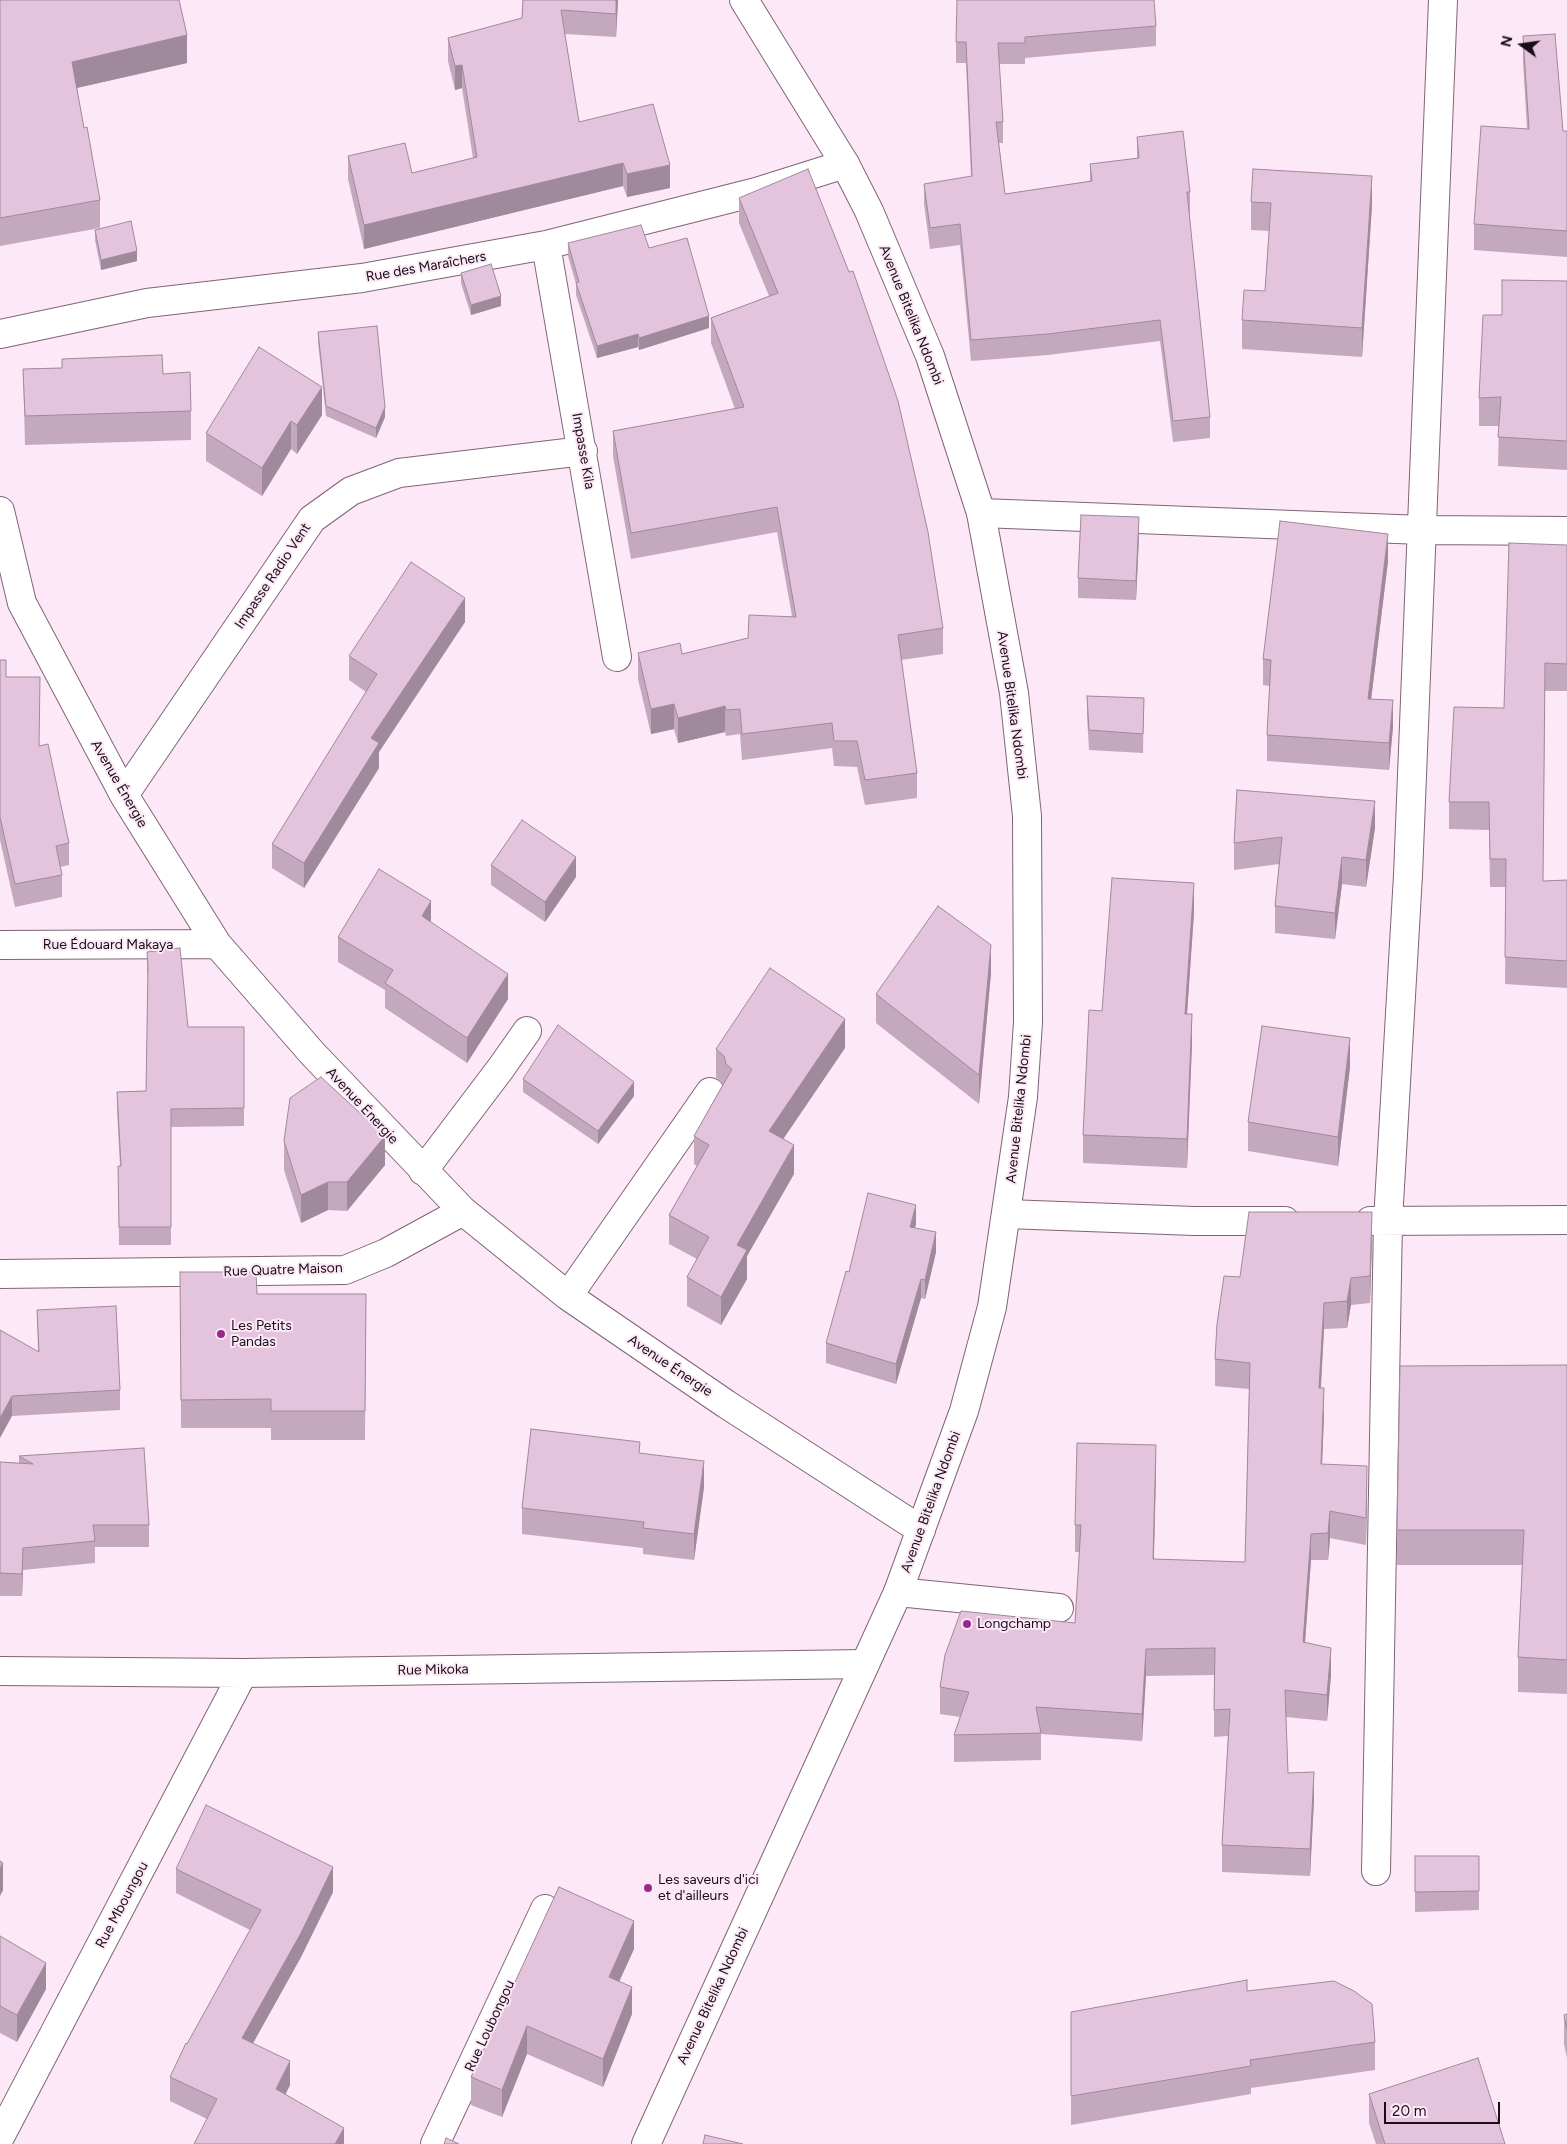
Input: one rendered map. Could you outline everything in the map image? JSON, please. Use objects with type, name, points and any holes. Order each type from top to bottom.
[{"type":"street","name":"Avenue Bitelika Ndombi","points":[[646,2144],[898,1592],[964,1411],[992,1308],[1023,1097],[1028,1022],[1027,816],[1014,693],[982,513],[930,356],[869,211],[845,164],[744,0]]},
{"type":"street","points":[[1376,1871],[1388,1221],[1408,875],[1443,0]]},
{"type":"street","name":"Rue des Maraîchers","points":[[0,334],[147,303],[362,278],[546,246],[756,192],[845,164]]},
{"type":"street","name":"Impasse Kila","points":[[546,246],[618,657]]},
{"type":"street","name":"Impasse Radio Vent","points":[[124,795],[312,519],[350,491],[399,473],[583,451]]},
{"type":"street","name":"Avenue Énergie","points":[[0,511],[11,603],[124,795],[216,944],[312,1052],[463,1211],[568,1296],[726,1404],[921,1530]]},
{"type":"street","points":[[982,513],[1423,530],[1567,531]]},
{"type":"street","name":"Rue Édouard Makaya","points":[[0,945],[216,944]]},
{"type":"street","points":[[423,1171],[527,1031]]},
{"type":"street","points":[[568,1296],[710,1092]]},
{"type":"street","name":"Rue Quatre Maison","points":[[0,1274],[344,1270],[386,1253],[463,1211]]},
{"type":"street","points":[[1007,1214],[1194,1221],[1310,1221]]},
{"type":"street","points":[[1349,1221],[1567,1220]]},
{"type":"street","points":[[898,1592],[1059,1608]]},
{"type":"street","name":"Rue Mikoka","points":[[0,1671],[243,1673],[866,1664]]},
{"type":"street","name":"Rue Mboungou","points":[[0,2137],[243,1673]]},
{"type":"street","name":"Rue Loubongou","points":[[435,2144],[545,1908]]},
{"type":"building","points":[[0,0],[179,0],[187,35],[72,62],[84,128],[87,127],[100,200],[0,218]]},
{"type":"building","points":[[523,0],[616,0],[616,14],[561,10],[579,122],[653,104],[670,165],[627,174],[623,163],[364,225],[348,156],[405,143],[412,173],[477,157],[462,65],[455,66],[448,38],[522,18]]},
{"type":"building","points":[[957,0],[1154,0],[1156,26],[1025,37],[1025,43],[998,43],[1003,122],[996,122],[1005,194],[1092,181],[1090,164],[1139,158],[1137,137],[1183,131],[1190,192],[1187,192],[1210,417],[1173,421],[1160,320],[1048,334],[971,340],[960,224],[930,228],[924,184],[972,176],[966,42],[956,42]]},
{"type":"building","points":[[1555,34],[1563,131],[1567,131],[1567,231],[1474,224],[1481,126],[1529,129],[1523,36]]},
{"type":"building","points":[[808,169],[849,272],[853,271],[898,401],[928,532],[943,628],[898,635],[917,773],[865,780],[857,741],[834,741],[832,723],[742,734],[740,709],[726,710],[725,706],[678,718],[674,704],[651,709],[638,653],[680,643],[682,654],[748,638],[749,615],[796,617],[777,507],[631,533],[613,431],[744,407],[711,318],[778,293],[739,198]]},
{"type":"building","points":[[1253,169],[1372,176],[1362,328],[1242,320],[1244,290],[1265,291],[1271,203],[1251,202]]},
{"type":"building","points":[[131,221],[137,251],[101,260],[95,230]]},
{"type":"building","points":[[641,225],[649,248],[687,238],[709,316],[639,338],[638,334],[597,346],[576,283],[579,282],[568,243]]},
{"type":"building","points":[[491,264],[501,296],[471,305],[461,273]]},
{"type":"building","points":[[1502,280],[1567,281],[1567,441],[1498,437],[1501,397],[1479,398],[1483,315],[1502,315]]},
{"type":"building","points":[[377,326],[385,407],[376,428],[326,406],[318,332]]},
{"type":"building","points":[[259,347],[322,387],[297,425],[291,421],[262,468],[206,433]]},
{"type":"building","points":[[162,355],[163,374],[190,372],[191,411],[25,416],[23,369],[62,368],[62,359]]},
{"type":"building","points":[[1081,515],[1139,517],[1136,581],[1078,578]]},
{"type":"building","points":[[1280,521],[1388,534],[1368,699],[1393,700],[1389,743],[1267,735],[1271,660],[1263,659]]},
{"type":"building","points":[[1509,543],[1567,545],[1567,664],[1545,663],[1543,881],[1567,880],[1567,961],[1505,957],[1506,859],[1490,859],[1489,802],[1449,802],[1454,707],[1504,708]]},
{"type":"building","points":[[411,562],[465,598],[371,738],[379,743],[304,863],[272,844],[377,674],[349,656]]},
{"type":"building","points":[[0,660],[6,660],[6,677],[40,677],[39,746],[48,744],[69,843],[56,846],[62,875],[15,884],[0,817]]},
{"type":"building","points":[[1087,696],[1144,698],[1143,734],[1089,730]]},
{"type":"building","points":[[1237,790],[1375,801],[1366,860],[1342,857],[1335,913],[1275,906],[1282,837],[1234,843]]},
{"type":"building","points":[[522,820],[576,857],[545,902],[491,865]]},
{"type":"building","points":[[379,869],[431,901],[422,916],[508,974],[467,1038],[385,983],[393,970],[338,937]]},
{"type":"building","points":[[1112,878],[1194,883],[1185,1014],[1192,1014],[1187,1139],[1083,1135],[1089,1010],[1102,1011]]},
{"type":"building","points":[[938,906],[991,945],[979,1075],[876,994]]},
{"type":"building","points":[[180,948],[188,1027],[244,1027],[244,1108],[171,1109],[171,1227],[119,1227],[118,1166],[121,1166],[117,1092],[146,1091],[147,952]]},
{"type":"building","points":[[770,968],[845,1019],[769,1131],[794,1145],[737,1245],[747,1250],[721,1297],[687,1277],[709,1237],[669,1215],[709,1145],[694,1136],[732,1069],[726,1064],[724,1056],[716,1049]]},
{"type":"building","points":[[558,1025],[634,1082],[598,1131],[523,1079]]},
{"type":"building","points":[[1262,1026],[1350,1038],[1338,1137],[1248,1122]]},
{"type":"building","points":[[321,1077],[385,1136],[347,1182],[328,1182],[301,1195],[284,1141],[290,1098]]},
{"type":"building","points":[[868,1193],[916,1205],[910,1227],[936,1232],[925,1280],[921,1279],[896,1364],[826,1343],[846,1271],[849,1272]]},
{"type":"building","points":[[1249,1212],[1372,1212],[1370,1276],[1351,1278],[1347,1301],[1324,1303],[1319,1388],[1324,1388],[1321,1464],[1367,1466],[1366,1518],[1330,1511],[1328,1533],[1311,1534],[1303,1642],[1331,1648],[1327,1695],[1285,1690],[1288,1773],[1314,1772],[1310,1849],[1222,1845],[1230,1709],[1214,1710],[1215,1648],[1146,1649],[1142,1714],[1036,1707],[1041,1733],[954,1735],[969,1692],[940,1687],[945,1655],[961,1611],[1075,1623],[1081,1525],[1075,1525],[1077,1443],[1156,1445],[1153,1559],[1245,1562],[1250,1363],[1215,1359],[1217,1324],[1224,1276],[1240,1277]]},
{"type":"building","points":[[180,1272],[256,1272],[257,1294],[366,1294],[365,1411],[271,1411],[271,1399],[181,1400]]},
{"type":"building","points":[[116,1306],[120,1390],[12,1396],[0,1418],[0,1330],[39,1352],[37,1310]]},
{"type":"building","points":[[1567,1365],[1567,1660],[1518,1657],[1524,1530],[1397,1530],[1400,1366]]},
{"type":"building","points":[[531,1429],[640,1442],[639,1453],[704,1461],[694,1534],[643,1528],[644,1522],[522,1508]]},
{"type":"building","points":[[144,1448],[149,1525],[93,1525],[95,1541],[23,1548],[22,1574],[0,1573],[0,1462],[33,1464],[19,1456]]},
{"type":"building","points":[[206,1805],[333,1867],[301,1933],[242,2038],[290,2061],[276,2089],[344,2128],[335,2144],[194,2144],[217,2099],[170,2077],[186,2043],[261,1910],[176,1869]]},
{"type":"building","points":[[1415,1856],[1479,1856],[1479,1891],[1415,1892]]},
{"type":"building","points":[[559,1887],[634,1921],[609,1977],[632,1987],[603,2059],[527,2026],[502,2090],[471,2077]]},
{"type":"building","points":[[0,1936],[46,1963],[17,2015],[0,2006]]},
{"type":"building","points":[[1247,1980],[1247,1991],[1334,1981],[1354,1991],[1372,2004],[1375,2042],[1250,2060],[1251,2066],[1071,2096],[1071,2012]]},
{"type":"building","points":[[1567,2014],[1567,2029],[1564,2015]]},
{"type":"building","points":[[1478,2058],[1505,2144],[1385,2144],[1369,2094]]},
{"type":"building","points":[[705,2135],[743,2144],[703,2144]]},
{"type":"building","points":[[446,2138],[459,2144],[444,2144]]},
{"type":"place","name":"Les Petits Pandas","points":[[221,1334]]},
{"type":"place","name":"Longchamp","points":[[967,1624]]},
{"type":"place","name":"Les saveurs d'ici et d'ailleurs","points":[[648,1888]]}]
